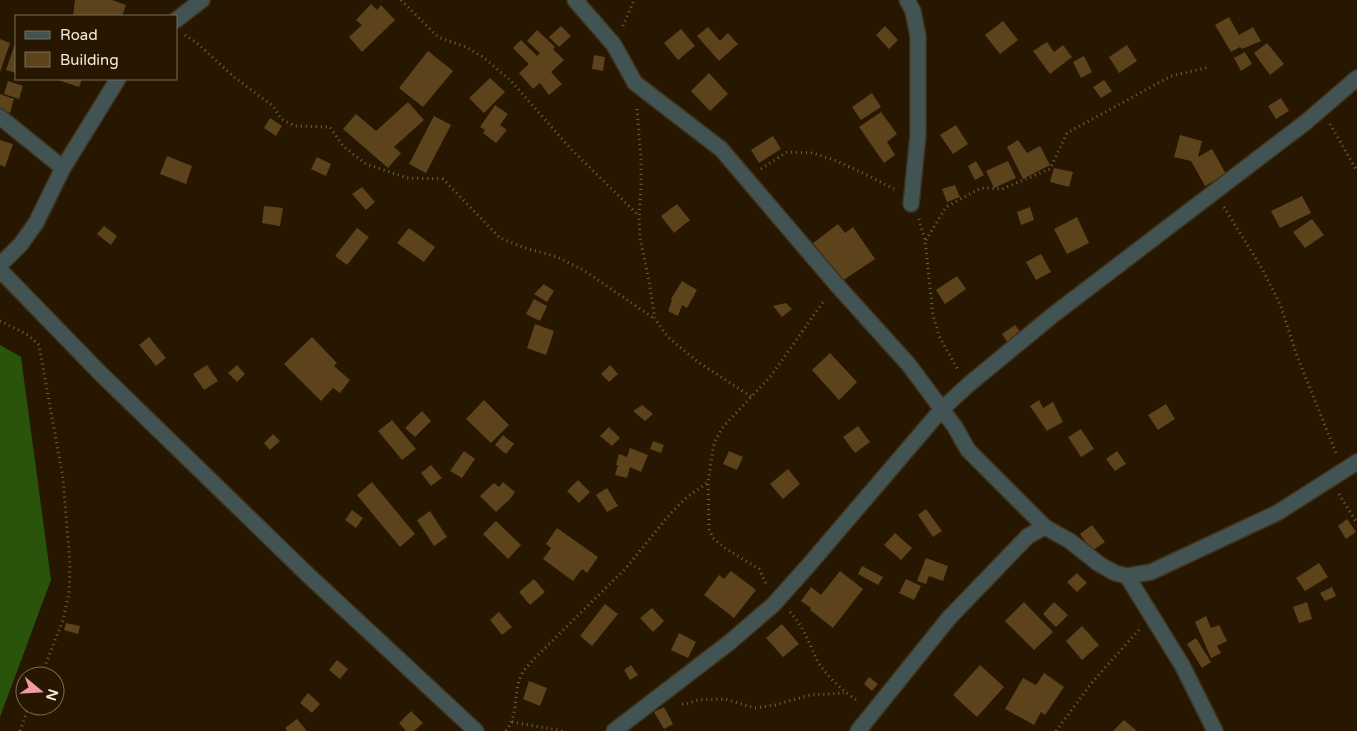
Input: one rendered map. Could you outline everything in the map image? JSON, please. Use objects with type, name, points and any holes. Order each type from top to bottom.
[{"type":"street","points":[[178,18],[202,0]]},
{"type":"street","points":[[575,0],[614,45],[635,84],[721,149],[836,284],[909,365],[942,409],[968,450],[1045,527],[1070,541],[1098,564],[1115,573],[1127,576],[1151,572],[1268,518],[1350,466]]},
{"type":"street","points":[[907,0],[913,10],[918,36],[918,135],[911,204]]},
{"type":"street","points":[[614,731],[730,642],[772,604],[808,566],[942,409],[968,385],[1053,315],[1321,109],[1357,78]]},
{"type":"street","points":[[0,265],[21,244],[36,223],[64,168],[117,80]]},
{"type":"street","points":[[0,117],[64,168]]},
{"type":"street","points":[[0,270],[100,373],[278,546],[476,731]]},
{"type":"street","points":[[858,731],[949,618],[1028,536],[1045,527]]},
{"type":"street","points":[[1127,576],[1182,665],[1215,731]]},
{"type":"path","points":[[401,0],[438,37],[466,47],[483,56],[510,80],[572,150],[639,216]]},
{"type":"path","points":[[614,45],[634,0]]},
{"type":"path","points":[[183,34],[197,43],[236,78],[273,106],[281,119],[296,126],[330,127],[343,146],[366,164],[407,178],[443,179],[500,238],[557,257],[585,271],[655,320],[668,337],[698,362],[752,397]]},
{"type":"path","points":[[925,240],[946,207],[982,188],[1002,189],[1050,169],[1067,134],[1171,76],[1210,67]]},
{"type":"path","points":[[635,84],[641,159],[642,188],[639,216],[642,254],[650,281],[655,320]]},
{"type":"path","points":[[1321,109],[1357,171]]},
{"type":"path","points":[[759,170],[787,152],[813,153],[837,161],[894,189],[911,204],[925,240],[933,315],[939,336],[968,385]]},
{"type":"path","points":[[1214,192],[1261,267],[1280,304],[1330,441],[1350,466]]},
{"type":"path","points":[[836,284],[771,376],[722,428],[714,443],[708,482],[709,528],[713,538],[725,548],[759,569],[766,582],[772,604],[789,611],[794,617],[809,640],[818,661],[844,692],[877,708]]},
{"type":"path","points":[[0,321],[28,335],[39,345],[64,478],[70,565],[69,593],[63,620],[45,666]]},
{"type":"path","points":[[1330,479],[1357,523]]},
{"type":"path","points":[[506,731],[512,722],[522,674],[532,661],[626,568],[686,498],[708,482]]},
{"type":"path","points":[[1056,731],[1093,681],[1152,615]]},
{"type":"path","points":[[679,703],[686,704],[698,700],[725,698],[755,708],[776,705],[810,695],[844,692]]},
{"type":"path","points":[[20,731],[25,716]]},
{"type":"path","points":[[512,722],[563,731]]},
{"type":"green space","points":[[0,345],[21,357],[51,580],[19,666],[15,666],[15,677],[0,717]]},
{"type":"building","points":[[75,0],[112,0],[126,5],[122,15],[73,15]]},
{"type":"building","points":[[371,4],[377,10],[381,5],[395,20],[362,52],[349,37],[362,25],[356,20]]},
{"type":"building","points":[[1229,17],[1239,35],[1253,27],[1261,41],[1242,49],[1240,47],[1231,52],[1215,25]]},
{"type":"building","points":[[1003,21],[1018,40],[1000,54],[985,35]]},
{"type":"building","points":[[561,26],[571,36],[559,47],[549,37]]},
{"type":"building","points":[[885,26],[898,40],[889,49],[876,35]]},
{"type":"building","points":[[708,27],[720,41],[728,33],[738,44],[719,61],[697,36]]},
{"type":"building","points":[[681,29],[695,46],[678,60],[664,43]]},
{"type":"building","points":[[537,30],[555,47],[553,49],[564,60],[551,72],[562,84],[549,95],[540,83],[533,89],[519,73],[529,64],[513,48],[521,40],[537,56],[540,53],[527,41]]},
{"type":"building","points":[[0,39],[10,43],[0,72]]},
{"type":"building","points":[[1047,42],[1054,52],[1063,45],[1072,57],[1050,74],[1033,51]]},
{"type":"building","points":[[1267,43],[1284,64],[1270,75],[1254,53]]},
{"type":"building","points":[[15,44],[15,73],[6,70]]},
{"type":"building","points":[[1127,45],[1137,61],[1119,73],[1109,57]]},
{"type":"building","points":[[428,51],[453,71],[423,107],[399,88]]},
{"type":"building","points":[[1245,52],[1252,64],[1241,71],[1234,58]]},
{"type":"building","points":[[594,55],[605,57],[603,71],[592,69]]},
{"type":"building","points":[[1084,56],[1092,72],[1081,78],[1073,62]]},
{"type":"building","points":[[709,73],[728,94],[710,111],[691,91]]},
{"type":"building","points":[[490,78],[505,92],[484,113],[469,98]]},
{"type":"building","points":[[58,80],[82,80],[79,87]]},
{"type":"building","points":[[1104,80],[1112,91],[1101,98],[1093,87]]},
{"type":"building","points":[[8,81],[23,86],[19,99],[4,94]]},
{"type":"building","points":[[872,93],[881,107],[861,120],[852,107]]},
{"type":"building","points":[[0,94],[14,99],[10,113],[0,110]]},
{"type":"building","points":[[1281,98],[1289,111],[1276,119],[1268,106]]},
{"type":"building","points":[[408,102],[424,120],[394,147],[401,153],[388,168],[343,129],[356,114],[376,131]]},
{"type":"building","points":[[495,105],[508,114],[500,125],[507,130],[496,143],[483,133],[485,130],[480,127]]},
{"type":"building","points":[[881,112],[897,134],[887,142],[895,155],[884,163],[859,127]]},
{"type":"building","points":[[434,116],[451,125],[426,173],[409,164]]},
{"type":"building","points":[[270,118],[282,126],[276,136],[264,128]]},
{"type":"building","points":[[956,125],[968,144],[953,154],[940,135]]},
{"type":"building","points":[[1180,135],[1202,141],[1198,157],[1212,149],[1226,174],[1205,186],[1191,161],[1174,157]]},
{"type":"building","points":[[773,136],[781,149],[759,163],[751,150]]},
{"type":"building","points":[[0,140],[13,144],[5,167],[0,165]]},
{"type":"building","points":[[1018,140],[1027,153],[1040,146],[1050,165],[1023,179],[1007,147]]},
{"type":"building","points":[[167,156],[192,166],[186,184],[160,174]]},
{"type":"building","points":[[317,157],[331,164],[326,176],[311,169]]},
{"type":"building","points":[[976,161],[984,175],[975,180],[968,166]]},
{"type":"building","points":[[1008,161],[1016,178],[994,188],[986,171]]},
{"type":"building","points":[[1054,168],[1073,172],[1069,187],[1050,182]]},
{"type":"building","points":[[955,185],[960,197],[947,202],[942,189]]},
{"type":"building","points":[[362,187],[375,202],[366,210],[352,194]]},
{"type":"building","points":[[1302,196],[1311,213],[1280,228],[1271,211]]},
{"type":"building","points":[[677,204],[690,220],[674,233],[661,216]]},
{"type":"building","points":[[264,206],[283,208],[280,226],[262,223]]},
{"type":"building","points":[[1030,207],[1034,220],[1021,225],[1017,212]]},
{"type":"building","points":[[1077,217],[1089,243],[1067,254],[1054,229]]},
{"type":"building","points":[[1312,219],[1324,235],[1305,248],[1293,232]]},
{"type":"building","points":[[838,224],[845,233],[853,227],[875,259],[842,281],[813,243]]},
{"type":"building","points":[[104,226],[117,236],[111,245],[97,234]]},
{"type":"building","points":[[357,228],[369,237],[347,265],[335,256]]},
{"type":"building","points":[[409,228],[435,247],[424,262],[397,243]]},
{"type":"building","points":[[1041,254],[1051,272],[1036,280],[1026,262]]},
{"type":"building","points":[[957,276],[966,289],[945,304],[936,290]]},
{"type":"building","points":[[682,281],[697,290],[687,308],[682,305],[678,316],[668,311],[671,299]]},
{"type":"building","points":[[544,284],[554,291],[547,302],[534,294]]},
{"type":"building","points":[[534,299],[547,306],[540,321],[526,314]]},
{"type":"building","points":[[786,303],[792,309],[782,317],[773,306]]},
{"type":"building","points":[[535,324],[554,331],[546,355],[527,348]]},
{"type":"building","points":[[1015,325],[1024,337],[1010,347],[1002,334]]},
{"type":"building","points":[[149,337],[166,358],[156,366],[139,345]]},
{"type":"building","points":[[312,337],[337,363],[334,366],[350,380],[340,393],[333,388],[321,401],[284,364]]},
{"type":"building","points":[[830,353],[857,382],[839,400],[812,370]]},
{"type":"building","points":[[207,365],[218,381],[204,390],[193,374]]},
{"type":"building","points":[[237,365],[245,374],[237,382],[228,373]]},
{"type":"building","points":[[610,365],[618,374],[609,382],[601,374]]},
{"type":"building","points":[[484,400],[509,425],[491,443],[466,419]]},
{"type":"building","points":[[1039,400],[1043,408],[1053,402],[1063,422],[1047,431],[1030,406]]},
{"type":"building","points":[[1166,404],[1175,419],[1158,430],[1148,415]]},
{"type":"building","points":[[642,405],[653,414],[645,421],[633,411]]},
{"type":"building","points":[[422,411],[431,421],[415,437],[405,428]]},
{"type":"building","points":[[392,420],[416,449],[402,460],[378,431]]},
{"type":"building","points":[[858,426],[870,442],[855,453],[843,437]]},
{"type":"building","points":[[609,427],[620,438],[612,446],[600,436]]},
{"type":"building","points":[[1081,429],[1094,449],[1081,457],[1068,437]]},
{"type":"building","points":[[273,434],[280,441],[270,450],[264,443]]},
{"type":"building","points":[[503,435],[514,444],[506,454],[495,445]]},
{"type":"building","points":[[653,441],[664,445],[661,453],[650,449]]},
{"type":"building","points":[[630,448],[648,455],[641,472],[630,467],[627,478],[615,475],[619,454],[627,457]]},
{"type":"building","points":[[464,451],[475,459],[462,478],[450,471]]},
{"type":"building","points":[[729,451],[743,457],[737,470],[723,464]]},
{"type":"building","points":[[1117,451],[1126,464],[1115,471],[1106,459]]},
{"type":"building","points":[[431,465],[442,478],[431,486],[421,473]]},
{"type":"building","points":[[788,469],[800,484],[783,499],[770,484]]},
{"type":"building","points":[[578,480],[590,492],[579,503],[567,491]]},
{"type":"building","points":[[372,482],[415,534],[400,547],[357,495]]},
{"type":"building","points":[[503,482],[515,492],[496,512],[480,496],[494,483],[499,487]]},
{"type":"building","points":[[607,488],[618,506],[607,512],[596,495]]},
{"type":"building","points":[[926,509],[942,531],[933,537],[918,515]]},
{"type":"building","points":[[352,510],[363,518],[356,528],[345,520]]},
{"type":"building","points":[[430,511],[447,537],[434,546],[417,520]]},
{"type":"building","points":[[1347,519],[1356,532],[1346,539],[1338,526]]},
{"type":"building","points":[[496,521],[521,545],[508,559],[483,534]]},
{"type":"building","points":[[1092,525],[1105,542],[1092,551],[1080,534]]},
{"type":"building","points":[[557,528],[598,557],[587,573],[582,569],[573,581],[543,559],[551,548],[546,544]]},
{"type":"building","points":[[895,533],[912,548],[901,560],[884,545]]},
{"type":"building","points":[[926,558],[948,566],[943,581],[929,576],[926,584],[917,581]]},
{"type":"building","points":[[1319,563],[1328,577],[1305,591],[1296,578]]},
{"type":"building","points":[[862,566],[883,577],[878,585],[858,574]]},
{"type":"building","points":[[731,571],[756,590],[734,618],[704,595],[719,575],[724,579]]},
{"type":"building","points":[[840,571],[863,589],[833,628],[801,601],[811,587],[821,595]]},
{"type":"building","points":[[1077,573],[1087,583],[1077,592],[1067,582]]},
{"type":"building","points":[[534,579],[545,592],[530,605],[519,592]]},
{"type":"building","points":[[906,579],[921,586],[914,600],[899,593]]},
{"type":"building","points":[[1332,587],[1336,596],[1325,601],[1320,593]]},
{"type":"building","points":[[1024,602],[1053,632],[1034,650],[1005,621]]},
{"type":"building","points":[[1054,602],[1068,615],[1056,627],[1043,614]]},
{"type":"building","points":[[1307,602],[1312,619],[1299,623],[1293,607]]},
{"type":"building","points":[[605,604],[618,614],[592,646],[580,636]]},
{"type":"building","points":[[652,608],[664,621],[653,632],[640,618]]},
{"type":"building","points":[[499,612],[512,627],[502,635],[490,620]]},
{"type":"building","points":[[1206,616],[1211,628],[1219,625],[1227,641],[1217,646],[1221,653],[1211,658],[1195,622]]},
{"type":"building","points":[[66,623],[80,626],[78,634],[64,630]]},
{"type":"building","points":[[782,624],[799,644],[783,657],[766,638]]},
{"type":"building","points":[[1082,626],[1099,645],[1082,660],[1066,641]]},
{"type":"building","points":[[679,633],[696,642],[688,658],[671,650]]},
{"type":"building","points":[[1196,638],[1211,662],[1202,668],[1187,644]]},
{"type":"building","points":[[337,660],[348,669],[340,679],[329,670]]},
{"type":"building","points":[[631,665],[638,675],[630,680],[624,670]]},
{"type":"building","points":[[980,665],[1004,687],[977,717],[953,695]]},
{"type":"building","points":[[1044,673],[1064,687],[1045,715],[1041,712],[1034,725],[1005,709],[1023,678],[1036,685]]},
{"type":"building","points":[[869,677],[878,684],[872,691],[864,684]]},
{"type":"building","points":[[529,681],[547,688],[540,706],[523,699]]},
{"type":"building","points":[[308,693],[320,704],[312,713],[300,703]]},
{"type":"building","points":[[664,707],[673,724],[664,729],[654,712]]},
{"type":"building","points":[[411,711],[423,723],[414,731],[406,731],[399,723]]},
{"type":"building","points":[[297,719],[307,731],[287,731],[285,728]]},
{"type":"building","points":[[1124,720],[1137,731],[1113,731]]}]
